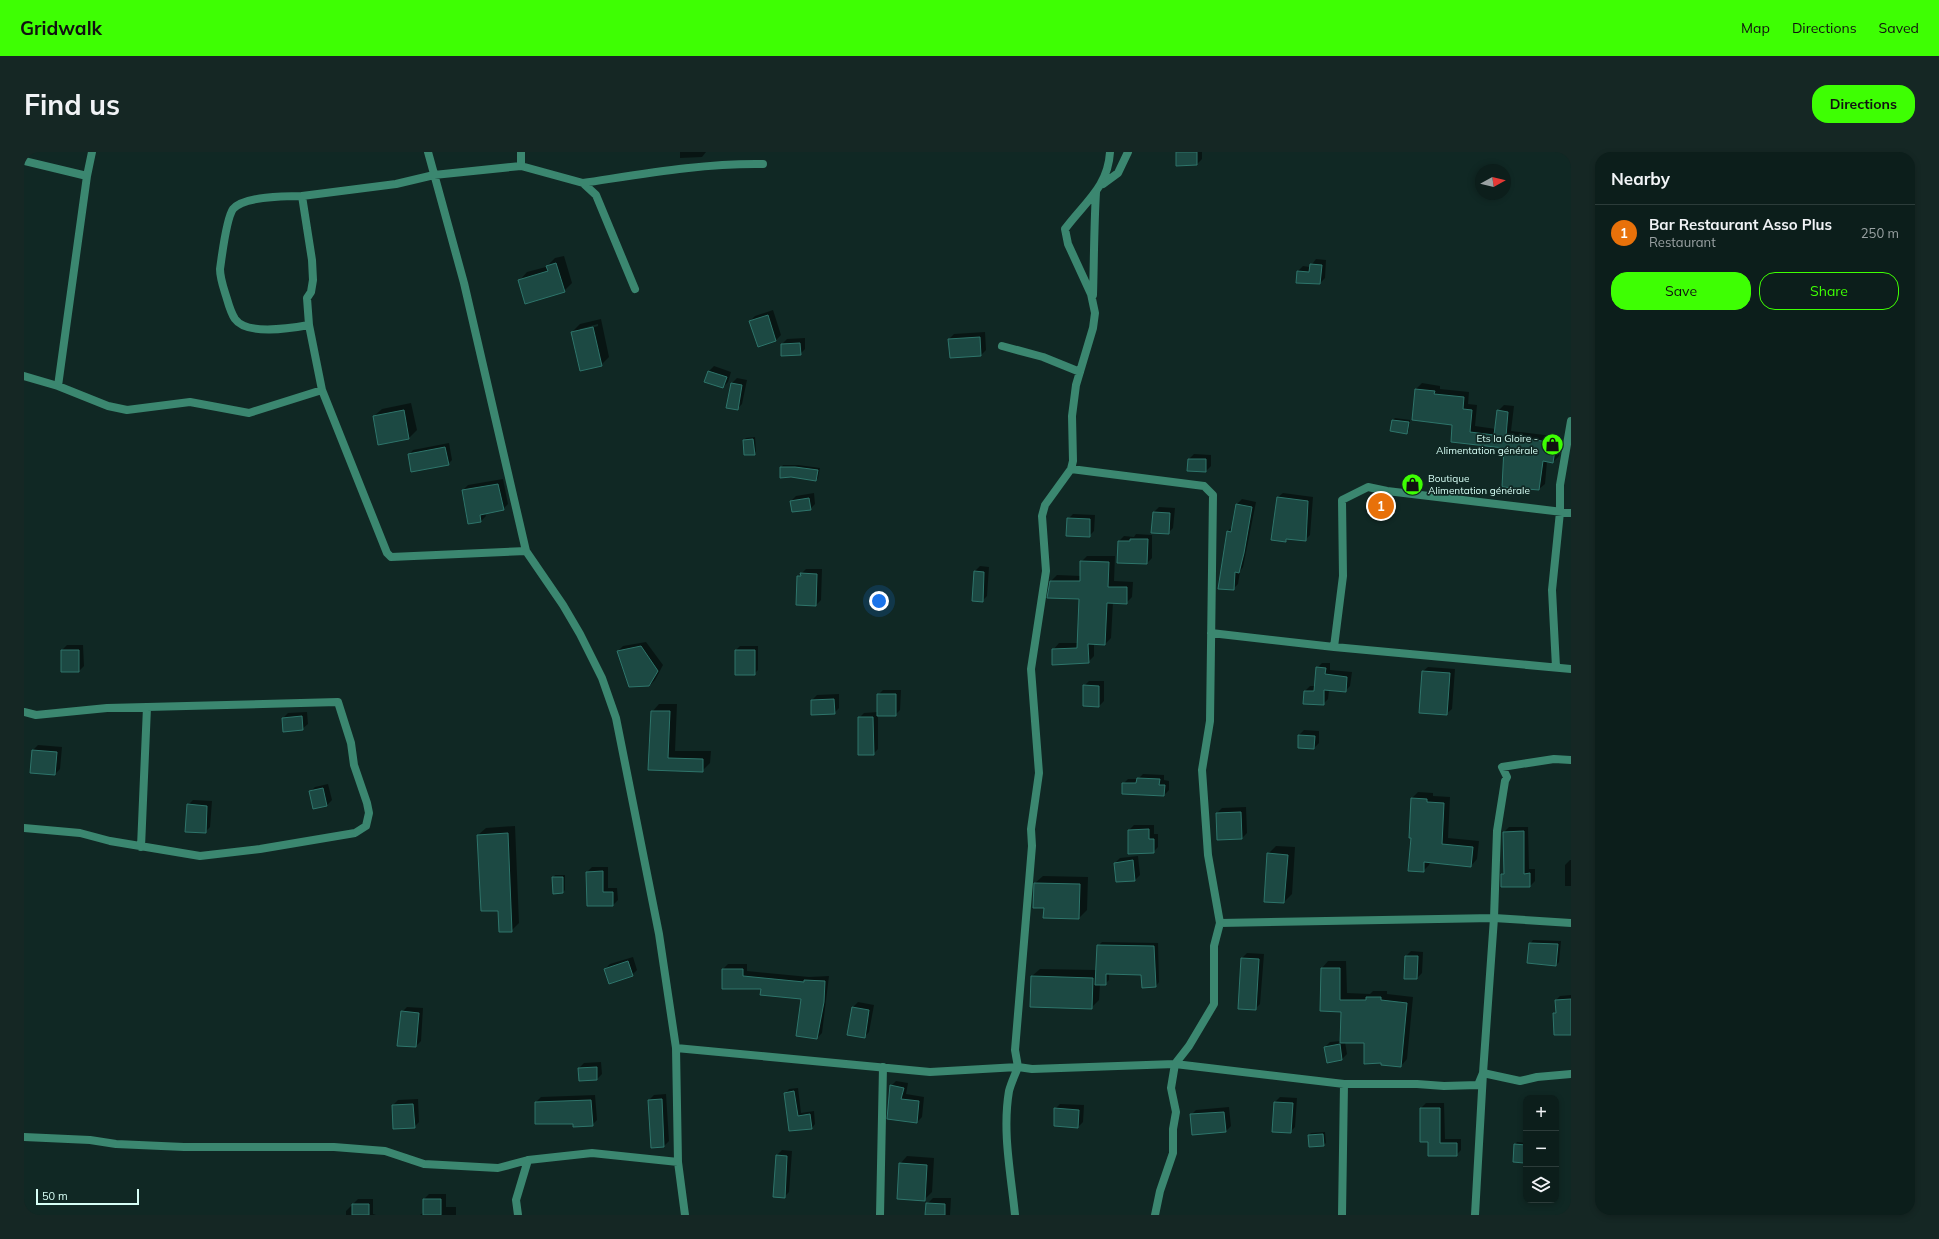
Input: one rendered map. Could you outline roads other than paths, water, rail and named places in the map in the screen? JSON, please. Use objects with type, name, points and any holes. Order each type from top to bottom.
[{"type":"street","points":[[58,386],[87,176],[92,152]]},
{"type":"street","points":[[428,152],[464,283],[526,551],[563,605],[580,634],[602,678],[616,718],[659,934],[676,1048],[678,1162],[685,1215]]},
{"type":"street","points":[[521,152],[521,166]]},
{"type":"street","points":[[1102,185],[1109,167],[1110,152]]},
{"type":"street","points":[[1015,1215],[1008,1168],[1008,1113],[1010,1090],[1018,1067],[1015,1050],[1032,846],[1032,829],[1039,773],[1031,670],[1046,571],[1042,516],[1046,505],[1071,469],[1073,461],[1072,416],[1080,372],[1093,328],[1095,313],[1091,294],[1068,244],[1065,229],[1102,185],[1118,173],[1128,152]]},
{"type":"street","points":[[24,161],[87,176]]},
{"type":"street","points":[[310,325],[281,329],[244,327],[236,320],[231,312],[220,277],[220,269],[229,220],[234,209],[249,201],[277,196],[302,196],[396,184],[434,175],[521,166],[583,183],[685,168],[735,163],[763,164]]},
{"type":"street","points":[[583,183],[596,195],[635,289]]},
{"type":"street","points":[[1093,304],[1096,192]]},
{"type":"street","points":[[302,196],[312,260],[313,280],[311,292],[307,298],[310,325],[322,390],[386,553],[391,557],[526,551]]},
{"type":"street","points":[[1002,346],[1043,357],[1080,372]]},
{"type":"street","points":[[24,376],[58,386],[108,406],[127,410],[190,402],[249,413],[322,390]]},
{"type":"street","points":[[1556,667],[1552,590],[1560,512],[1560,485],[1571,421]]},
{"type":"street","points":[[1071,469],[1204,486],[1213,494],[1210,721],[1202,770],[1208,855],[1220,924],[1214,946],[1214,1004],[1189,1046],[1175,1064],[1171,1088],[1176,1112],[1173,1129],[1172,1152],[1160,1191],[1156,1215]]},
{"type":"street","points":[[1334,646],[1343,576],[1342,500],[1368,487],[1387,491],[1571,513]]},
{"type":"street","points":[[1211,633],[1571,669]]},
{"type":"street","points":[[24,712],[36,715],[107,708],[338,702],[351,743],[354,765],[369,813],[366,826],[355,833],[200,856],[141,847],[80,833],[24,828]]},
{"type":"street","points":[[141,847],[147,707]]},
{"type":"street","points":[[1475,1215],[1494,918],[1497,831],[1504,781],[1507,777],[1502,767],[1554,759],[1571,760]]},
{"type":"street","points":[[1220,924],[1494,918],[1571,923]]},
{"type":"street","points":[[676,1048],[930,1072],[1018,1067],[1032,1068],[1175,1064],[1344,1084],[1417,1084],[1444,1086],[1478,1084],[1483,1073]]},
{"type":"street","points":[[880,1215],[883,1067]]},
{"type":"street","points":[[1483,1073],[1520,1081],[1537,1077],[1571,1074]]},
{"type":"street","points":[[1342,1215],[1344,1084]]},
{"type":"street","points":[[24,1137],[58,1138],[116,1144],[184,1147],[334,1147],[385,1151],[424,1164],[498,1168],[528,1160],[592,1153],[678,1162]]},
{"type":"street","points":[[518,1215],[516,1200],[528,1160]]},
{"type":"place","name":"Ets la Gloire - Alimentation générale","points":[[1553,444]]},
{"type":"place","name":"Boutique Alimentation générale","points":[[1413,484]]},
{"type":"place","name":"Bar Restaurant Asso Plus","points":[[1381,506]]}]
